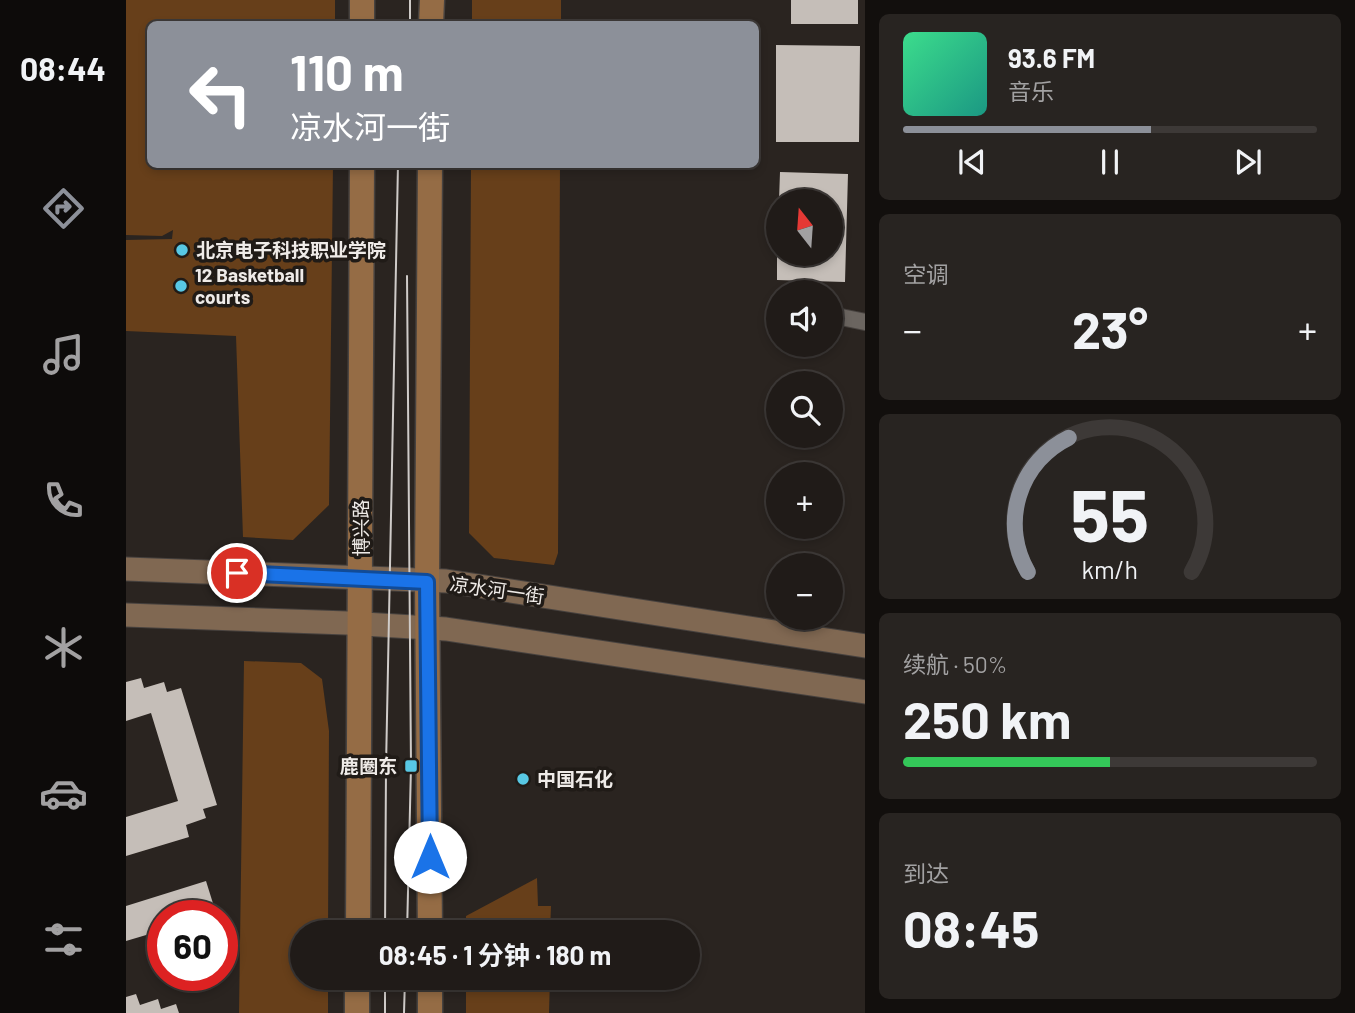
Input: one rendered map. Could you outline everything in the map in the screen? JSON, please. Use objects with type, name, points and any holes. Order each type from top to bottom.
[{"type":"main road","points":[[362,0],[362,21]]},
{"type":"main road","points":[[431,21],[432,0]]},
{"type":"main road","name":"博兴路","points":[[358,920],[362,168]]},
{"type":"main road","points":[[430,168],[427,582],[430,920]]},
{"type":"main road","name":"凉水河一街","points":[[126,569],[446,581],[865,646]]},
{"type":"main road","points":[[126,615],[429,628],[865,692]]},
{"type":"main road","points":[[357,990],[357,1013]]},
{"type":"main road","points":[[430,990],[430,1013]]},
{"type":"street","points":[[843,317],[865,322]]},
{"type":"shaded area","points":[[126,0],[335,0],[335,21],[147,21],[147,168],[333,168],[329,505],[293,540],[243,537],[236,336],[126,331],[126,240],[172,239],[173,230],[162,236],[126,235]]},
{"type":"shaded area","points":[[472,0],[561,0],[561,21],[472,21]]},
{"type":"shaded area","points":[[471,168],[560,168],[558,553],[554,565],[494,558],[469,533]]},
{"type":"shaded area","points":[[244,661],[301,663],[322,679],[329,731],[328,920],[290,920],[290,990],[328,990],[328,1013],[239,1013]]},
{"type":"shaded area","points":[[537,878],[538,906],[551,906],[550,920],[466,920],[466,916]]},
{"type":"shaded area","points":[[466,990],[550,990],[549,1013],[466,1013]]},
{"type":"building","points":[[791,0],[858,0],[858,24],[791,24]]},
{"type":"building","points":[[776,45],[860,46],[859,142],[776,142]]},
{"type":"building","points":[[780,172],[848,174],[845,282],[777,280],[777,266],[844,266],[844,189],[779,189]]},
{"type":"building","points":[[141,678],[144,688],[164,682],[167,692],[181,688],[217,805],[203,809],[206,818],[186,825],[189,837],[126,856],[126,817],[178,801],[151,713],[126,721],[126,682]]},
{"type":"building","points":[[206,881],[212,900],[147,900],[147,935],[126,941],[126,906]]},
{"type":"building","points":[[136,994],[140,1005],[158,999],[161,1009],[176,1004],[179,1013],[126,1013],[126,997]]},
{"type":"tram line","points":[[410,0],[410,21]]},
{"type":"tram line","points":[[385,920],[398,168]]},
{"type":"tram line","points":[[407,276],[411,766],[407,920]]},
{"type":"tram line","points":[[385,990],[385,1013]]},
{"type":"tram line","points":[[404,1013],[405,990]]},
{"type":"place","name":"北京电子科技职业学院","points":[[182,250]]},
{"type":"place","name":"12 Basketball courts","points":[[181,286]]},
{"type":"place","name":"鹿圈东","points":[[411,766]]},
{"type":"place","name":"中国石化","points":[[523,779]]},
{"type":"route","points":[[237,573],[348,576],[427,582],[430,857]]}]
